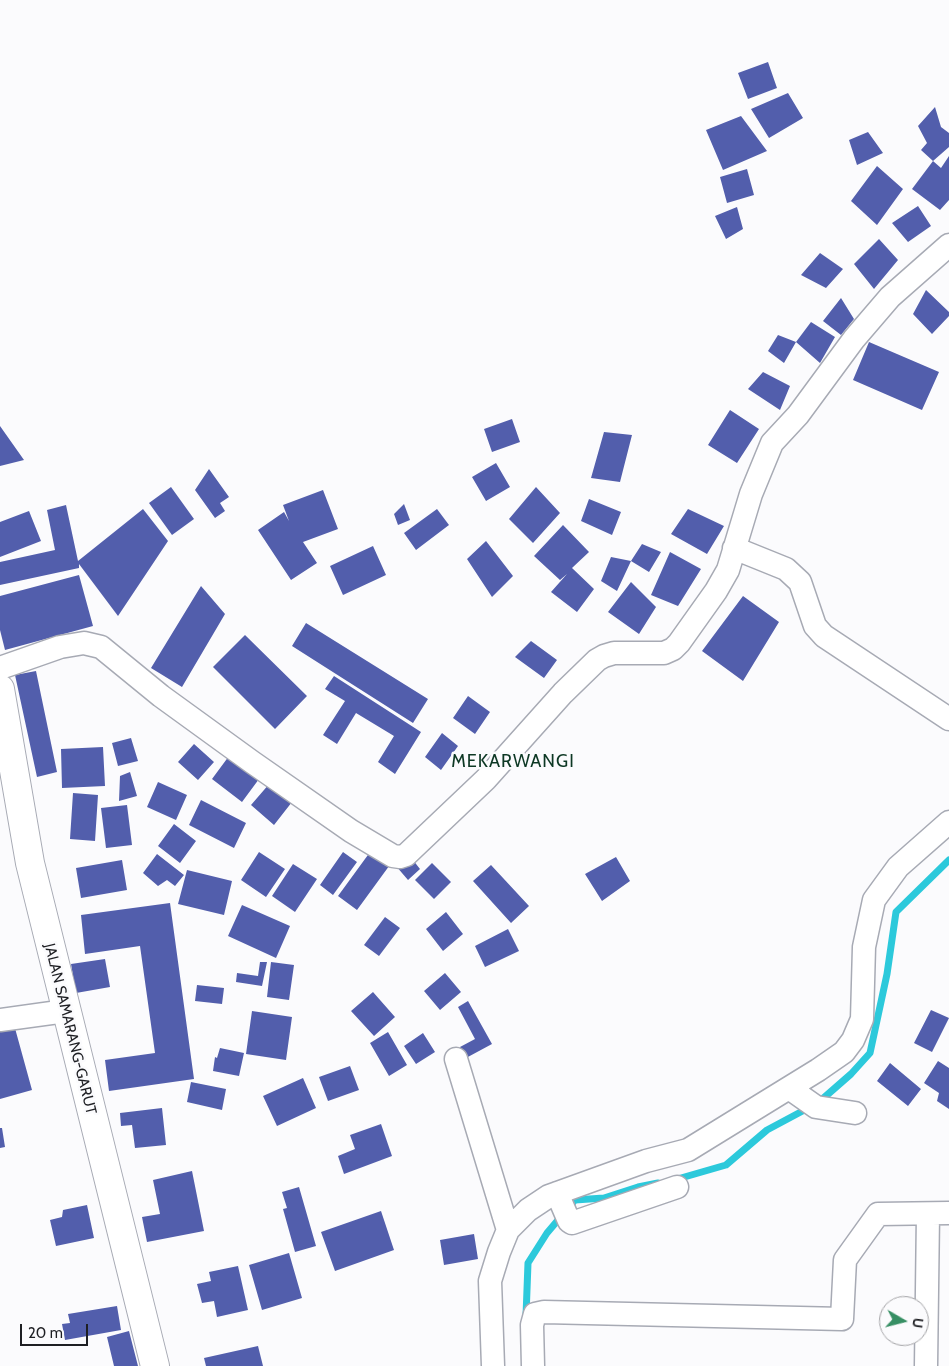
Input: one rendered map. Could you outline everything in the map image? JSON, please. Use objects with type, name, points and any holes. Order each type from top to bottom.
[{"type":"main road","name":"JALAN SAMARANG-GARUT","points":[[0,689],[3,731],[30,863],[155,1366]]},
{"type":"street","points":[[0,668],[60,647],[84,643],[101,647],[161,696],[351,831],[393,856],[400,857],[406,855],[486,779],[562,693],[597,660],[614,654],[664,653],[680,643],[716,591],[728,570],[750,494],[772,443],[798,415],[854,338],[890,297],[949,245]]},
{"type":"street","points":[[734,548],[786,569],[800,582],[815,626],[824,636],[949,719]]},
{"type":"street","points":[[563,1206],[646,1161],[688,1150],[801,1097],[844,1052],[853,1040],[862,1019],[864,947],[874,900],[898,867],[949,822]]},
{"type":"street","points":[[0,1020],[66,1011]]},
{"type":"street","points":[[456,1059],[508,1230]]},
{"type":"street","points":[[801,1097],[855,1113]]},
{"type":"street","points":[[492,1366],[490,1281],[508,1230],[528,1210],[550,1196],[563,1206],[572,1223],[677,1187]]},
{"type":"street","points":[[533,1366],[532,1324],[535,1314],[544,1312],[842,1319],[845,1260],[878,1214],[938,1214],[926,1366]]},
{"type":"building","points":[[768,62],[777,88],[748,99],[738,73]]},
{"type":"building","points":[[788,93],[803,118],[769,138],[751,109]]},
{"type":"building","points":[[935,107],[941,127],[949,133],[949,147],[933,161],[921,150],[927,143],[918,126]]},
{"type":"building","points":[[741,116],[767,151],[723,170],[706,130]]},
{"type":"building","points":[[868,132],[883,153],[857,165],[849,140]]},
{"type":"building","points":[[949,156],[949,200],[940,210],[912,189],[933,161],[941,168]]},
{"type":"building","points":[[877,166],[903,189],[877,225],[851,201]]},
{"type":"building","points":[[747,169],[754,195],[727,203],[720,177]]},
{"type":"building","points":[[918,206],[931,226],[908,242],[892,223]]},
{"type":"building","points":[[737,207],[743,229],[726,239],[715,216]]},
{"type":"building","points":[[879,239],[898,260],[874,289],[854,264]]},
{"type":"building","points":[[820,253],[843,269],[826,288],[801,275]]},
{"type":"building","points":[[926,290],[949,312],[949,316],[932,334],[913,314]]},
{"type":"building","points":[[841,298],[854,319],[841,335],[823,321]]},
{"type":"building","points":[[811,322],[835,337],[820,363],[796,342]]},
{"type":"building","points":[[778,335],[796,342],[784,363],[768,351]]},
{"type":"building","points":[[869,342],[939,372],[922,410],[853,380]]},
{"type":"building","points":[[763,372],[790,386],[780,410],[748,389]]},
{"type":"building","points":[[730,410],[759,429],[737,463],[708,445]]},
{"type":"building","points":[[512,419],[520,442],[492,452],[484,429]]},
{"type":"building","points":[[0,426],[24,460],[0,466]]},
{"type":"building","points":[[604,432],[632,435],[620,482],[591,478]]},
{"type":"building","points":[[496,463],[510,487],[486,501],[472,477]]},
{"type":"building","points":[[209,469],[229,497],[220,503],[225,511],[215,518],[195,490]]},
{"type":"building","points":[[171,487],[194,519],[172,535],[149,503]]},
{"type":"building","points":[[536,487],[560,513],[533,543],[509,519]]},
{"type":"building","points":[[323,490],[338,529],[303,542],[317,563],[291,580],[258,530],[284,512],[289,521],[283,505]]},
{"type":"building","points":[[589,499],[621,512],[612,535],[581,521]]},
{"type":"building","points":[[404,504],[410,520],[398,525],[394,514]]},
{"type":"building","points":[[66,505],[78,561],[143,509],[168,541],[118,616],[79,564],[79,568],[0,585],[0,562],[55,550],[47,510]]},
{"type":"building","points":[[437,509],[449,525],[416,550],[404,533]]},
{"type":"building","points":[[688,509],[724,526],[707,554],[671,534]]},
{"type":"building","points":[[29,511],[41,541],[0,557],[0,522]]},
{"type":"building","points":[[563,525],[589,552],[572,568],[594,589],[577,612],[551,592],[567,574],[560,580],[534,556]]},
{"type":"building","points":[[486,541],[513,576],[492,597],[467,559]]},
{"type":"building","points":[[642,544],[661,552],[649,572],[631,561]]},
{"type":"building","points":[[373,546],[386,575],[343,595],[330,566]]},
{"type":"building","points":[[670,552],[701,569],[678,606],[651,595]]},
{"type":"building","points":[[611,557],[631,561],[617,591],[601,581]]},
{"type":"building","points":[[79,575],[93,626],[5,650],[0,630],[0,596]]},
{"type":"building","points":[[631,582],[656,607],[639,634],[608,612]]},
{"type":"building","points":[[201,586],[225,614],[182,687],[151,668]]},
{"type":"building","points":[[743,596],[779,622],[743,681],[702,651]]},
{"type":"building","points":[[306,623],[428,699],[413,723],[292,646]]},
{"type":"building","points":[[245,635],[307,696],[275,729],[213,667]]},
{"type":"building","points":[[531,641],[557,660],[544,678],[515,657]]},
{"type":"building","points":[[36,671],[57,772],[37,777],[15,675]]},
{"type":"building","points":[[334,676],[421,732],[395,774],[378,762],[394,736],[356,713],[337,744],[323,735],[345,701],[325,689]]},
{"type":"building","points":[[468,696],[490,712],[475,734],[453,718]]},
{"type":"building","points":[[442,733],[458,746],[441,770],[425,757]]},
{"type":"building","points":[[131,738],[138,761],[118,766],[112,743]]},
{"type":"building","points":[[194,744],[214,762],[198,780],[178,762]]},
{"type":"building","points":[[103,747],[105,786],[62,788],[61,749]]},
{"type":"building","points":[[229,756],[259,779],[242,802],[212,779]]},
{"type":"building","points":[[130,772],[137,796],[119,801],[120,776]]},
{"type":"building","points":[[158,782],[187,795],[176,820],[147,807]]},
{"type":"building","points":[[270,783],[292,802],[274,825],[251,805]]},
{"type":"building","points":[[73,793],[98,795],[95,841],[70,839]]},
{"type":"building","points":[[201,800],[246,823],[234,848],[189,825]]},
{"type":"building","points":[[127,805],[132,845],[106,848],[101,808]]},
{"type":"building","points":[[174,824],[196,841],[180,863],[158,846]]},
{"type":"building","points":[[373,848],[392,862],[357,910],[338,896]]},
{"type":"building","points":[[259,852],[285,869],[266,897],[241,880]]},
{"type":"building","points":[[343,852],[357,862],[333,895],[320,885]]},
{"type":"building","points":[[157,854],[184,875],[175,886],[167,880],[158,886],[143,873]]},
{"type":"building","points":[[409,855],[420,869],[408,880],[396,866]]},
{"type":"building","points":[[616,857],[630,881],[602,901],[585,874]]},
{"type":"building","points":[[122,860],[127,890],[81,898],[76,868]]},
{"type":"building","points":[[432,863],[451,882],[434,899],[415,880]]},
{"type":"building","points":[[293,864],[317,879],[295,912],[272,896]]},
{"type":"building","points":[[491,865],[529,906],[511,923],[473,881]]},
{"type":"building","points":[[187,870],[232,881],[224,915],[178,904]]},
{"type":"building","points":[[170,903],[194,1079],[109,1091],[105,1060],[155,1053],[140,946],[85,954],[81,915]]},
{"type":"building","points":[[242,905],[290,926],[276,958],[228,936]]},
{"type":"building","points":[[446,912],[463,934],[443,951],[426,929]]},
{"type":"building","points":[[385,917],[400,928],[379,956],[364,945]]},
{"type":"building","points":[[508,929],[519,951],[485,967],[475,946]]},
{"type":"building","points":[[105,959],[110,987],[76,993],[71,964]]},
{"type":"building","points":[[260,962],[267,962],[262,986],[236,982],[237,973],[258,976]]},
{"type":"building","points":[[271,962],[294,965],[289,1000],[267,997]]},
{"type":"building","points":[[445,973],[461,992],[440,1010],[424,991]]},
{"type":"building","points":[[197,985],[224,988],[222,1004],[195,1001]]},
{"type":"building","points":[[373,992],[395,1017],[374,1036],[351,1011]]},
{"type":"building","points":[[468,1001],[492,1044],[466,1058],[460,1047],[475,1039],[458,1007]]},
{"type":"building","points":[[931,1010],[949,1018],[932,1052],[914,1043]]},
{"type":"building","points":[[252,1011],[292,1017],[286,1060],[246,1054]]},
{"type":"building","points":[[13,1021],[32,1090],[0,1099],[0,1024]]},
{"type":"building","points":[[388,1032],[407,1065],[389,1076],[370,1043]]},
{"type":"building","points":[[423,1033],[435,1052],[416,1064],[404,1046]]},
{"type":"building","points":[[220,1048],[244,1053],[239,1076],[213,1071],[215,1057],[217,1058]]},
{"type":"building","points":[[938,1061],[949,1068],[949,1109],[937,1101],[939,1093],[924,1083]]},
{"type":"building","points":[[890,1063],[921,1089],[908,1106],[877,1081]]},
{"type":"building","points":[[350,1066],[359,1090],[328,1101],[319,1077]]},
{"type":"building","points":[[303,1078],[316,1108],[277,1126],[263,1096]]},
{"type":"building","points":[[191,1082],[226,1089],[222,1110],[187,1102]]},
{"type":"building","points":[[162,1108],[166,1145],[135,1148],[132,1125],[121,1126],[120,1113]]},
{"type":"building","points":[[381,1124],[392,1156],[344,1174],[338,1156],[355,1149],[350,1135]]},
{"type":"building","points":[[0,1128],[2,1128],[5,1147],[0,1148]]},
{"type":"building","points":[[192,1171],[204,1231],[147,1242],[142,1217],[160,1214],[153,1180]]},
{"type":"building","points":[[299,1187],[316,1246],[295,1252],[283,1209],[287,1208],[282,1192]]},
{"type":"building","points":[[87,1205],[94,1238],[56,1246],[50,1220],[62,1217],[63,1210]]},
{"type":"building","points":[[381,1211],[394,1250],[335,1271],[321,1232]]},
{"type":"building","points":[[474,1234],[478,1259],[444,1265],[440,1240]]},
{"type":"building","points":[[289,1253],[302,1298],[262,1310],[249,1265]]},
{"type":"building","points":[[238,1266],[248,1310],[217,1317],[214,1301],[202,1303],[197,1284],[211,1281],[209,1272]]},
{"type":"building","points":[[117,1306],[121,1330],[65,1340],[62,1324],[70,1323],[68,1314]]},
{"type":"building","points":[[129,1331],[138,1366],[114,1366],[107,1337]]},
{"type":"building","points":[[258,1346],[263,1366],[206,1366],[204,1358]]},
{"type":"waterway","points":[[819,1102],[851,1074],[870,1053],[887,974],[896,912],[949,860]]},
{"type":"waterway","points":[[674,1180],[726,1165],[767,1130],[810,1107]]},
{"type":"waterway","points":[[526,1316],[528,1263],[547,1233],[575,1200],[604,1198],[658,1183]]},
{"type":"district","name":"MEKARWANGI","points":[[513,762]]}]
